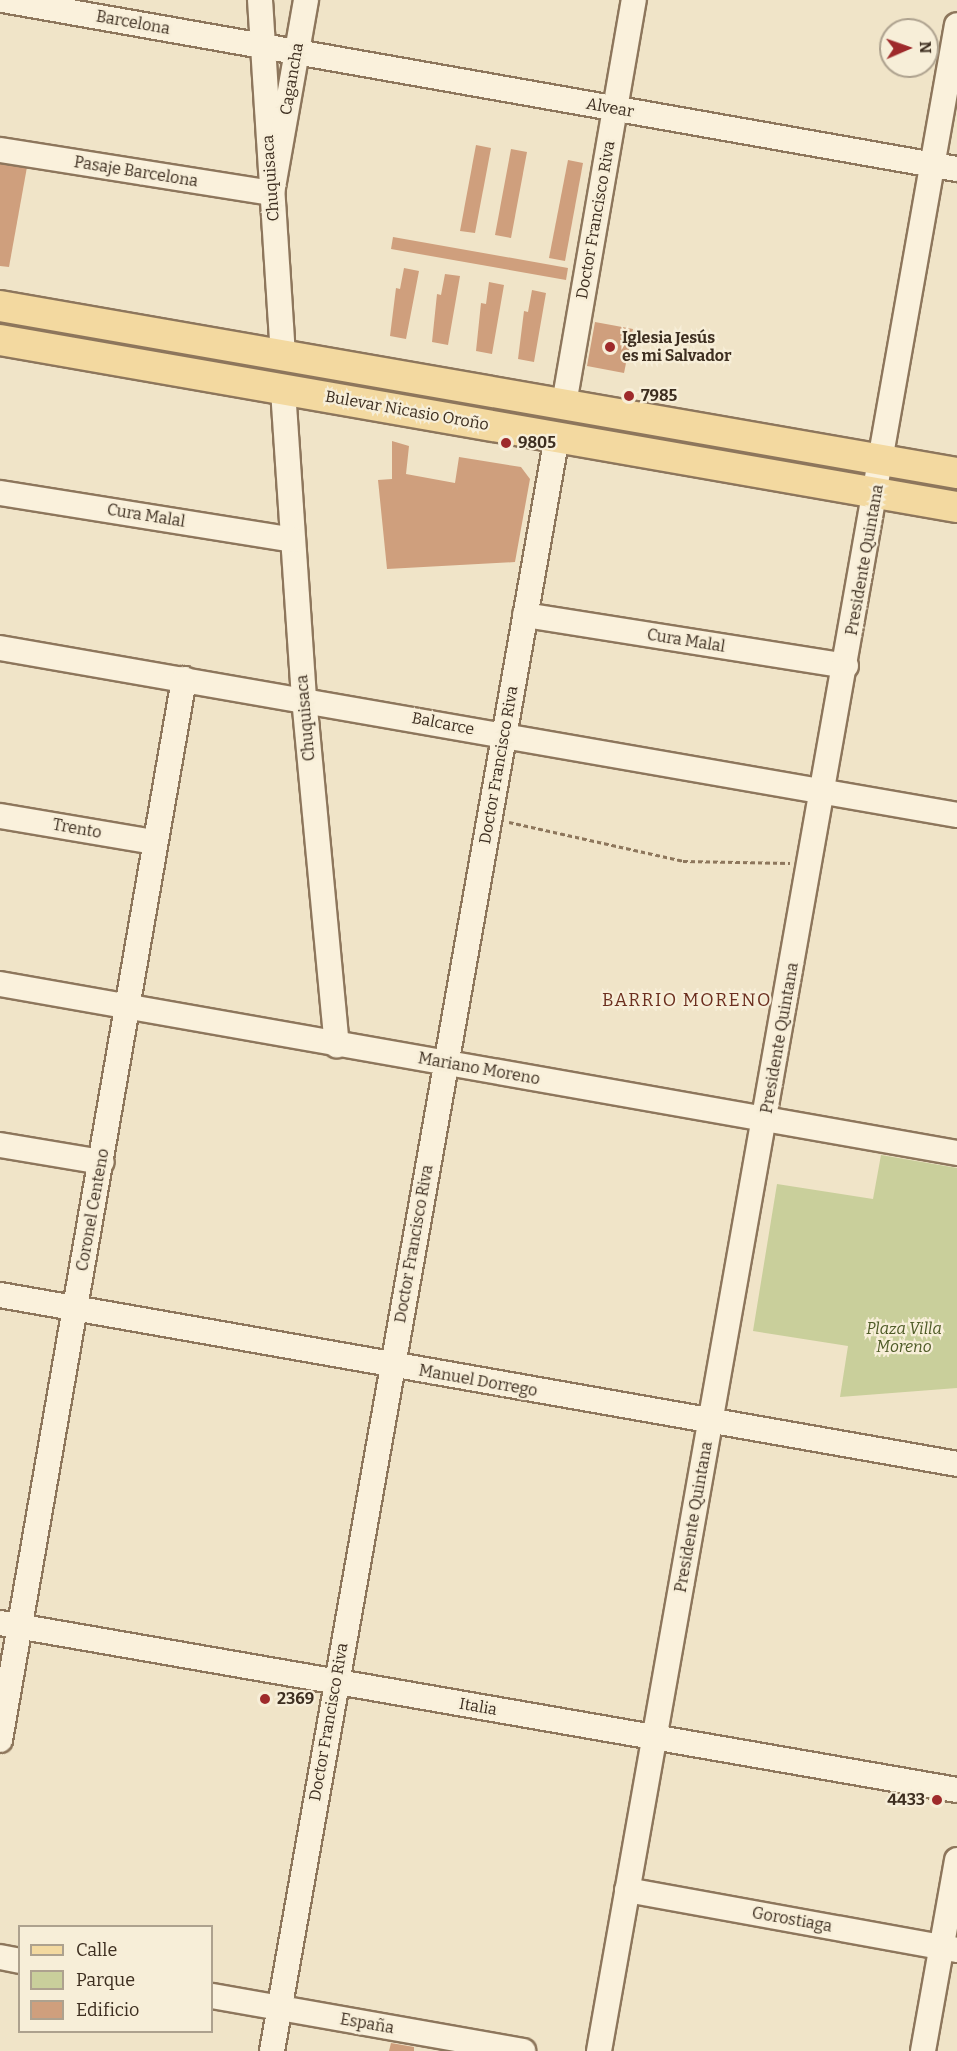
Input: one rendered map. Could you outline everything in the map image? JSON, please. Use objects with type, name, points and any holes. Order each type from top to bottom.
[{"type":"main road","name":"Bulevar Nicasio Oroño","points":[[0,306],[957,472]]},
{"type":"main road","name":"Bulevar Nicasio Oroño","points":[[0,340],[957,507]]},
{"type":"street","name":"Barcelona","points":[[3,0],[263,46]]},
{"type":"street","name":"Chuquisaca","points":[[260,0],[284,355]]},
{"type":"street","name":"Cagancha","points":[[272,193],[306,0]]},
{"type":"street","name":"Doctor Francisco Riva","points":[[564,404],[634,0]]},
{"type":"street","name":"Presidente Quintana","points":[[599,2051],[825,792],[957,25]]},
{"type":"street","name":"Alvear","points":[[263,46],[957,169]]},
{"type":"street","name":"Pasaje Barcelona","points":[[0,150],[272,193]]},
{"type":"street","name":"Chuquisaca","points":[[283,390],[304,698],[338,1045]]},
{"type":"street","name":"Doctor Francisco Riva","points":[[272,2051],[557,437]]},
{"type":"street","name":"Cura Malal","points":[[0,493],[292,540]]},
{"type":"street","name":"Cura Malal","points":[[525,615],[846,666]]},
{"type":"street","name":"Balcarce","points":[[0,648],[304,698],[957,815]]},
{"type":"street","name":"Coronel Centeno","points":[[0,1740],[10,1624],[75,1309],[184,679]]},
{"type":"street","name":"Trento","points":[[0,816],[154,842]]},
{"type":"street","name":"Mariano Moreno","points":[[0,984],[957,1153]]},
{"type":"street","points":[[0,1145],[102,1162]]},
{"type":"street","name":"Manuel Dorrego","points":[[0,1295],[957,1464]]},
{"type":"street","name":"Italia","points":[[10,1624],[957,1791]]},
{"type":"street","points":[[923,2051],[949,1949],[957,1860]]},
{"type":"street","name":"Gorostiaga","points":[[627,1890],[949,1949]]},
{"type":"street","points":[[0,1958],[18,1961]]},
{"type":"street","name":"España","points":[[213,1996],[523,2051]]},
{"type":"path","points":[[490,818],[683,861],[812,864]]},
{"type":"green space","name":"Plaza Villa Moreno","points":[[881,1155],[957,1168],[957,1388],[840,1397],[848,1346],[753,1331],[777,1184],[873,1199]]},
{"type":"building","points":[[476,145],[491,148],[475,233],[460,231]]},
{"type":"building","points":[[511,149],[527,152],[511,238],[495,235]]},
{"type":"building","points":[[568,160],[583,163],[565,261],[549,258]]},
{"type":"building","points":[[0,162],[27,167],[9,267],[0,266]]},
{"type":"building","points":[[393,237],[568,268],[566,280],[391,249]]},
{"type":"building","points":[[404,268],[419,271],[406,339],[390,336],[396,288],[400,289]]},
{"type":"building","points":[[445,274],[460,276],[448,345],[432,342],[437,294],[441,295]]},
{"type":"building","points":[[489,282],[504,285],[492,354],[476,351],[481,303],[486,304]]},
{"type":"building","points":[[532,290],[546,293],[534,362],[518,359],[524,311],[528,312]]},
{"type":"building","name":"Iglesia Jesús es mi Salvador","points":[[595,322],[633,329],[624,373],[587,366]]},
{"type":"building","points":[[392,441],[409,446],[406,474],[455,483],[459,457],[521,467],[530,479],[515,562],[387,569],[378,480],[392,479]]},
{"type":"building","points":[[391,2043],[414,2047],[414,2051],[389,2051]]},
{"type":"place","name":"Iglesia Jesús es mi Salvador","points":[[610,347]]},
{"type":"place","name":"7985","points":[[629,396]]},
{"type":"place","name":"9805","points":[[506,443]]},
{"type":"place","name":"2369","points":[[265,1699]]},
{"type":"place","name":"4433","points":[[937,1800]]},
{"type":"district","name":"BARRIO MORENO","points":[[687,1000]]}]
